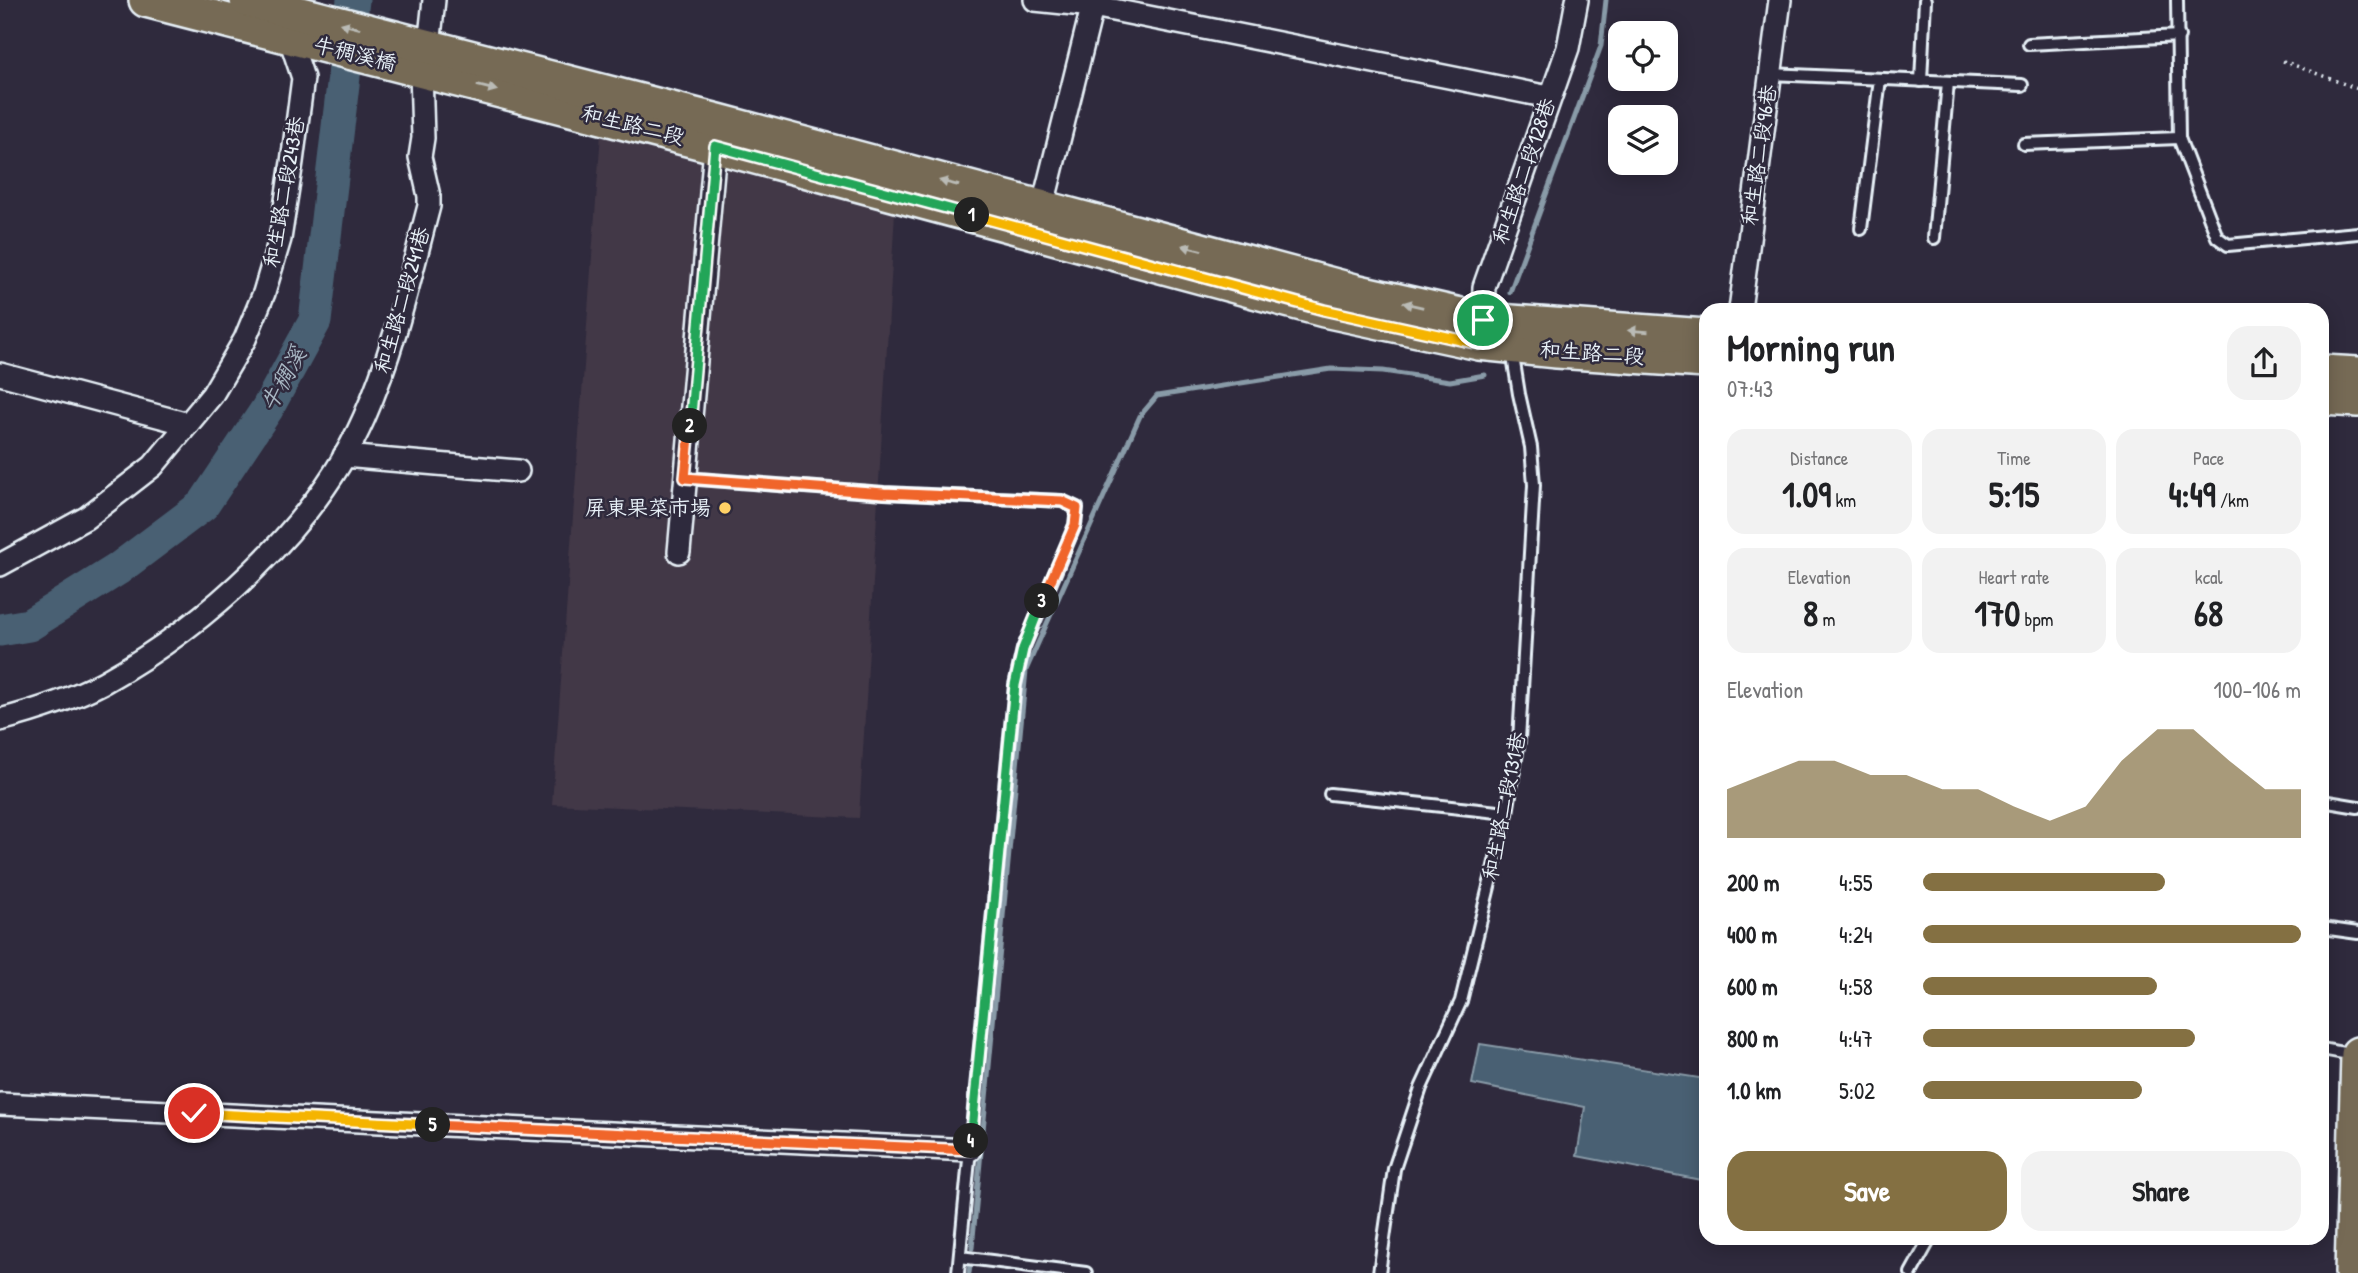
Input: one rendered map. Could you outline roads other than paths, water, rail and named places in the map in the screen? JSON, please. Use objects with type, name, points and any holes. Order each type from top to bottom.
[{"type":"main road","points":[[146,0],[284,14]]},
{"type":"main road","points":[[247,0],[284,14]]},
{"type":"main road","name":"牛稠溪橋","points":[[284,14],[422,53]]},
{"type":"main road","name":"和生路二段","points":[[422,53],[1039,220],[1324,310],[1699,360]]},
{"type":"main road","name":"和生路二段","points":[[1497,333],[1699,336]]},
{"type":"main road","points":[[2329,372],[2358,374]]},
{"type":"main road","points":[[2329,398],[2358,400]]},
{"type":"main road","points":[[2351,1273],[2358,1055]]},
{"type":"street","name":"和生路二段241巷","points":[[0,720],[37,711],[102,683],[169,642],[225,597],[284,538],[335,472],[363,419],[394,338],[429,206],[420,157],[423,138],[422,53],[434,0]]},
{"type":"street","points":[[1035,0],[1093,3],[1549,97]]},
{"type":"street","name":"和生路二段128巷","points":[[1497,333],[1484,286],[1568,48],[1577,0]]},
{"type":"street","name":"和生路二段96巷","points":[[1742,303],[1780,0]]},
{"type":"street","points":[[1039,220],[1093,3]]},
{"type":"street","name":"和生路二段243巷","points":[[0,565],[86,519],[153,466],[212,395],[245,339],[264,293],[280,239],[303,78],[284,14]]},
{"type":"street","points":[[679,552],[716,134]]},
{"type":"street","points":[[0,374],[188,424]]},
{"type":"street","points":[[344,456],[519,471]]},
{"type":"street","points":[[0,1104],[970,1150]]},
{"type":"lane","points":[[1921,81],[1925,0]]},
{"type":"lane","points":[[2177,0],[2179,138],[2217,237],[2228,245],[2358,233]]},
{"type":"lane","points":[[2029,44],[2179,36]]},
{"type":"lane","points":[[1770,74],[2022,85]]},
{"type":"lane","points":[[1861,229],[1880,79]]},
{"type":"lane","points":[[1934,238],[1948,82]]},
{"type":"lane","points":[[2024,144],[2179,138]]},
{"type":"lane","name":"和生路二段131巷","points":[[1379,1273],[1394,1169],[1421,1088],[1461,1002],[1507,813],[1519,740],[1534,485],[1531,447],[1519,394],[1497,333]]},
{"type":"lane","points":[[685,478],[884,493],[1062,501],[1077,508],[1075,525],[1023,649],[1015,685],[958,1273]]},
{"type":"lane","points":[[1330,794],[1507,813]]},
{"type":"lane","points":[[2329,802],[2358,807]]},
{"type":"lane","points":[[2329,929],[2358,933]]},
{"type":"lane","points":[[2329,1050],[2358,1055]]},
{"type":"lane","points":[[1911,1273],[1927,1245]]},
{"type":"lane","points":[[960,1257],[1086,1273]]},
{"type":"water","points":[[1480,1044],[1699,1078],[1699,1180],[1577,1156],[1585,1107],[1472,1084]]},
{"type":"waterway","name":"牛稠溪","points":[[0,630],[29,625],[118,569],[203,505],[267,409],[315,321],[353,0]]},
{"type":"waterway","points":[[1510,292],[1601,46],[1606,0]]},
{"type":"waterway","points":[[972,1248],[1026,670],[1140,416],[1157,396],[1331,369],[1383,371],[1450,381],[1485,375]]},
{"type":"waterway","points":[[969,1273],[970,1266]]},
{"type":"place","name":"屏東果菜市場","points":[[725,508]]}]
